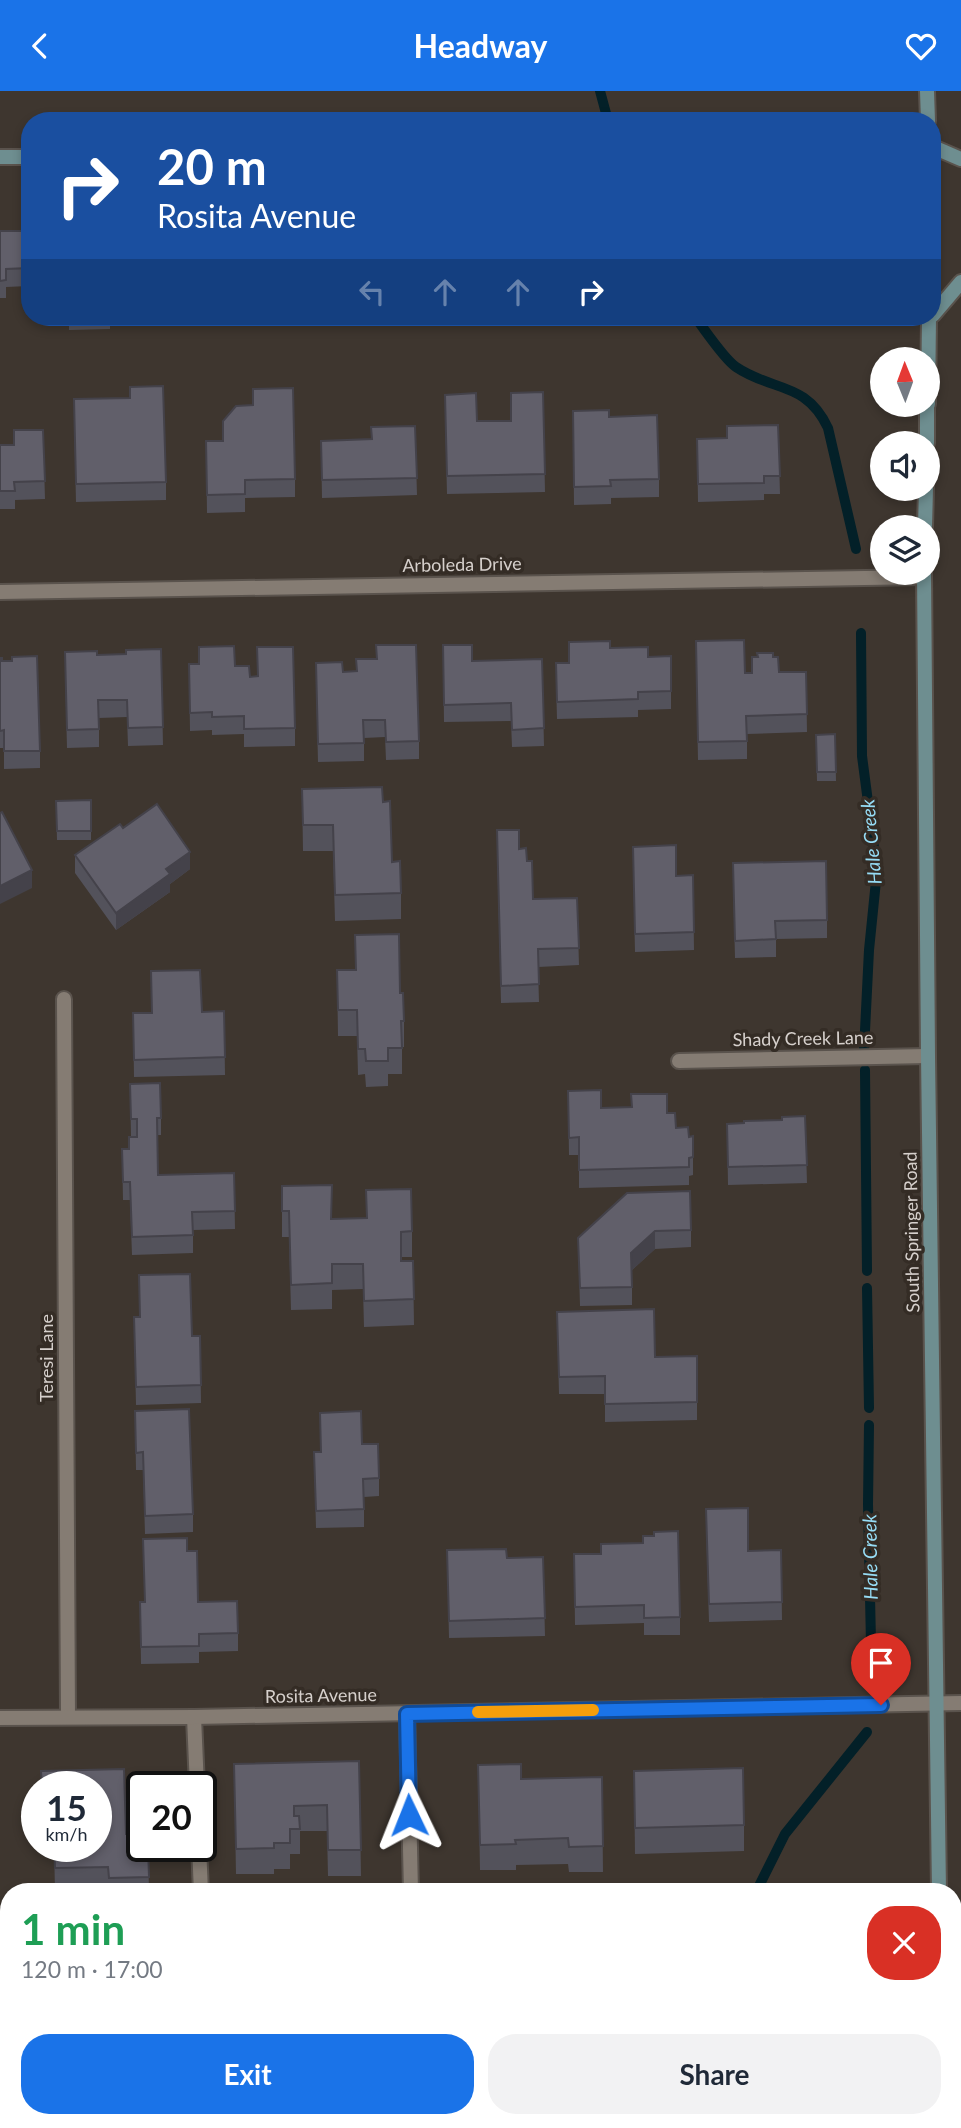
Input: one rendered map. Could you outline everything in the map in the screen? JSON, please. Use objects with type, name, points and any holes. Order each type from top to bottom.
[{"type":"street","points":[[927,91],[928,112]]},
{"type":"street","points":[[941,150],[961,159]]},
{"type":"street","points":[[0,157],[21,157]]},
{"type":"street","points":[[941,305],[961,282]]},
{"type":"street","points":[[930,347],[931,326]]},
{"type":"street","name":"Arboleda Drive","points":[[0,592],[870,576]]},
{"type":"street","name":"South Springer Road","points":[[924,585],[939,1883]]},
{"type":"street","name":"Teresi Lane","points":[[64,999],[68,1717]]},
{"type":"street","name":"Shady Creek Lane","points":[[679,1062],[928,1056]]},
{"type":"street","name":"Rosita Avenue","points":[[0,1719],[961,1703]]},
{"type":"street","points":[[407,1714],[411,1883]]},
{"type":"street","points":[[194,1717],[196,1771]]},
{"type":"street","points":[[200,1862],[201,1883]]},
{"type":"building","points":[[0,231],[21,231],[21,268],[6,269],[6,280],[0,281]]},
{"type":"building","points":[[163,386],[166,482],[76,484],[74,399],[130,398],[130,387]]},
{"type":"building","points":[[293,388],[295,479],[245,480],[245,494],[207,495],[206,441],[223,441],[223,421],[236,406],[253,405],[253,389]]},
{"type":"building","points":[[543,392],[545,474],[447,476],[445,395],[476,393],[477,421],[511,421],[511,393]]},
{"type":"building","points":[[609,410],[609,417],[657,415],[659,479],[610,480],[611,486],[574,487],[573,411]]},
{"type":"building","points":[[778,425],[780,476],[764,476],[764,483],[698,484],[697,439],[727,438],[727,426]]},
{"type":"building","points":[[415,426],[417,478],[322,480],[321,441],[372,439],[371,427]]},
{"type":"building","points":[[14,430],[43,430],[45,481],[14,482],[15,491],[0,491],[0,445],[14,445]]},
{"type":"building","points":[[744,640],[745,673],[752,673],[752,657],[758,657],[757,653],[773,653],[773,657],[778,657],[779,672],[806,672],[807,714],[746,716],[747,741],[698,742],[696,641]]},
{"type":"building","points":[[610,641],[610,648],[648,647],[648,657],[671,656],[671,691],[638,692],[638,699],[557,702],[556,663],[569,663],[569,642]]},
{"type":"building","points":[[376,645],[416,645],[419,741],[386,742],[385,720],[363,720],[364,743],[318,744],[316,663],[342,662],[343,672],[357,671],[356,659],[377,659]]},
{"type":"building","points":[[443,645],[472,645],[472,661],[542,659],[544,728],[512,730],[511,703],[444,705]]},
{"type":"building","points":[[234,646],[235,666],[249,666],[250,677],[258,676],[257,647],[293,647],[295,728],[244,729],[244,716],[212,717],[212,712],[190,713],[189,664],[199,664],[199,647]]},
{"type":"building","points":[[161,649],[163,727],[128,728],[127,700],[98,700],[99,729],[67,730],[65,652],[97,651],[97,655],[126,654],[126,650]]},
{"type":"building","points":[[37,656],[40,751],[4,751],[4,730],[0,731],[0,658],[2,661],[12,661],[12,657]]},
{"type":"building","points":[[835,734],[836,772],[817,772],[816,735]]},
{"type":"building","points":[[382,787],[383,802],[390,801],[392,862],[400,861],[401,893],[335,895],[333,825],[303,825],[302,789]]},
{"type":"building","points":[[91,800],[91,831],[57,831],[56,801]]},
{"type":"building","points":[[157,804],[190,852],[166,869],[170,874],[116,913],[75,855],[120,824],[123,828]]},
{"type":"building","points":[[2,812],[32,870],[0,886],[0,813]]},
{"type":"building","points":[[497,830],[519,830],[519,849],[526,848],[527,861],[532,861],[533,899],[577,898],[579,948],[538,949],[539,984],[501,986]]},
{"type":"building","points":[[676,845],[676,876],[693,875],[694,932],[635,934],[633,847]]},
{"type":"building","points":[[826,861],[827,920],[775,921],[776,939],[735,941],[733,863]]},
{"type":"building","points":[[399,934],[400,993],[403,993],[404,1021],[401,1021],[402,1048],[388,1048],[388,1061],[366,1061],[365,1049],[358,1049],[357,1010],[338,1010],[337,970],[356,970],[355,935]]},
{"type":"building","points":[[200,970],[202,1012],[224,1011],[225,1057],[134,1060],[133,1013],[152,1013],[151,971]]},
{"type":"building","points":[[160,1083],[161,1118],[157,1118],[158,1175],[234,1173],[235,1211],[192,1212],[193,1235],[132,1237],[130,1182],[123,1182],[122,1149],[129,1149],[129,1137],[137,1137],[137,1119],[131,1119],[130,1084]]},
{"type":"building","points":[[601,1090],[601,1108],[632,1107],[631,1094],[667,1094],[667,1113],[675,1113],[676,1128],[688,1127],[689,1137],[693,1136],[693,1157],[689,1158],[689,1167],[579,1170],[579,1137],[569,1138],[568,1091]]},
{"type":"building","points":[[805,1116],[807,1165],[728,1167],[727,1124]]},
{"type":"building","points":[[332,1185],[331,1219],[367,1218],[366,1190],[411,1189],[412,1231],[401,1232],[401,1261],[413,1261],[414,1299],[364,1301],[363,1264],[332,1264],[332,1283],[291,1285],[289,1211],[282,1211],[282,1186]]},
{"type":"building","points":[[690,1191],[691,1230],[655,1231],[631,1253],[632,1287],[580,1288],[578,1238],[627,1193]]},
{"type":"building","points":[[190,1274],[192,1336],[200,1336],[201,1385],[136,1387],[134,1317],[140,1317],[139,1275]]},
{"type":"building","points":[[654,1309],[655,1357],[697,1356],[697,1402],[605,1404],[605,1376],[559,1377],[557,1312]]},
{"type":"building","points":[[189,1409],[193,1514],[145,1516],[143,1452],[136,1453],[135,1411]]},
{"type":"building","points":[[361,1411],[362,1444],[378,1444],[379,1478],[363,1479],[364,1509],[316,1511],[314,1452],[321,1452],[320,1413]]},
{"type":"building","points":[[748,1508],[748,1551],[781,1550],[782,1602],[709,1604],[706,1509]]},
{"type":"building","points":[[678,1531],[680,1617],[644,1618],[644,1605],[575,1607],[574,1554],[601,1554],[601,1544],[643,1543],[643,1536],[654,1536],[654,1532]]},
{"type":"building","points":[[187,1538],[187,1551],[197,1551],[198,1602],[237,1601],[238,1633],[199,1634],[199,1646],[141,1647],[140,1602],[145,1602],[143,1539]]},
{"type":"building","points":[[506,1549],[507,1558],[543,1557],[545,1618],[449,1621],[447,1550]]},
{"type":"building","points":[[359,1761],[361,1850],[328,1850],[327,1805],[294,1806],[294,1816],[299,1816],[300,1829],[290,1829],[290,1843],[274,1843],[274,1848],[236,1849],[234,1764]]},
{"type":"building","points":[[521,1764],[521,1779],[602,1777],[603,1846],[569,1847],[568,1838],[515,1840],[516,1844],[480,1845],[478,1765]]},
{"type":"building","points":[[743,1768],[744,1825],[635,1828],[634,1771]]},
{"type":"building","points":[[124,1769],[126,1862],[149,1862],[149,1877],[109,1878],[108,1867],[55,1868],[55,1862],[112,1862],[112,1771],[41,1771]]},
{"type":"waterway","name":"Hale Creek","points":[[600,91],[606,112]]},
{"type":"waterway","name":"Hale Creek","points":[[702,326],[736,367],[799,395],[810,402],[819,413],[828,428],[856,549]]},
{"type":"waterway","name":"Hale Creek","points":[[861,633],[862,756],[877,871],[869,950],[864,1051]]},
{"type":"waterway","name":"Hale Creek","points":[[865,1070],[867,1271]]},
{"type":"waterway","name":"Hale Creek","points":[[867,1288],[869,1408]]},
{"type":"waterway","name":"Hale Creek","points":[[869,1425],[872,1689]]},
{"type":"waterway","name":"Hale Creek","points":[[760,1883],[785,1834],[867,1732]]},
{"type":"slow traffic","points":[[478,1712],[593,1710]]},
{"type":"route","points":[[409,1815],[407,1714],[881,1705]]}]
